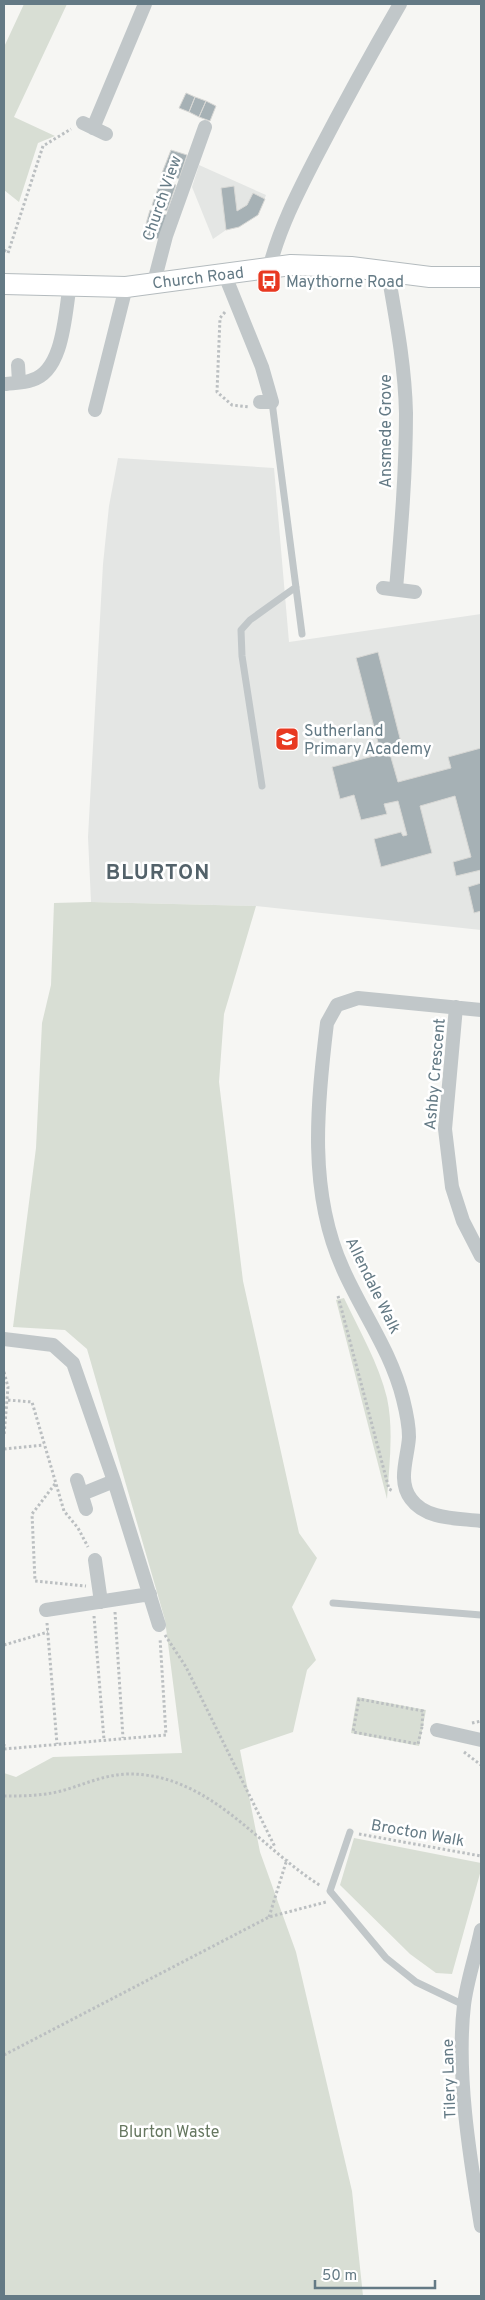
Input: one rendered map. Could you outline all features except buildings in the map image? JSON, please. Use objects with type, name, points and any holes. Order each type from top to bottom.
[{"type":"street","points":[[94,128],[145,4]]},
{"type":"street","points":[[269,269],[276,240],[288,212],[352,85],[400,4]]},
{"type":"street","name":"Church View","points":[[154,282],[166,236],[205,127]]},
{"type":"street","name":"Church Road","points":[[4,284],[70,284],[126,287],[291,265],[351,267],[430,277],[481,277]]},
{"type":"street","points":[[224,273],[262,367],[266,402]]},
{"type":"street","name":"Ansmede Grove","points":[[388,273],[401,345],[406,413],[402,519],[390,589],[415,592]]},
{"type":"street","points":[[18,365],[13,383],[33,380],[47,372],[55,359],[60,342],[70,284]]},
{"type":"street","points":[[95,410],[126,287]]},
{"type":"street","name":"Allendale Walk","points":[[411,1500],[404,1486],[409,1435],[400,1384],[389,1354],[344,1270],[327,1224],[316,1154],[322,1060],[327,1023],[337,1005],[346,1000],[358,998],[481,1010]]},
{"type":"street","name":"Ashby Crescent","points":[[456,1007],[445,1129],[452,1187],[463,1221],[481,1256]]},
{"type":"street","points":[[4,1339],[52,1345],[73,1363],[114,1481],[159,1625]]},
{"type":"street","points":[[77,1480],[86,1509]]},
{"type":"street","points":[[82,1494],[114,1481]]},
{"type":"street","points":[[411,1500],[424,1511],[440,1516],[481,1521]]},
{"type":"street","points":[[95,1560],[103,1602]]},
{"type":"street","points":[[46,1610],[150,1594]]},
{"type":"street","points":[[436,1730],[481,1740]]},
{"type":"street","name":"Tilery Lane","points":[[481,1930],[464,2005],[466,2122],[481,2226]]},
{"type":"lane","points":[[266,402],[302,634]]},
{"type":"lane","points":[[262,786],[242,656],[241,630],[250,620],[296,586]]},
{"type":"lane","points":[[333,1603],[481,1615]]},
{"type":"lane","points":[[350,1832],[330,1891],[386,1958],[416,1982],[464,2005]]},
{"type":"path","points":[[4,250],[8,253],[43,146],[94,128]]},
{"type":"path","points":[[236,300],[220,318],[217,392],[232,405],[254,407],[266,402]]},
{"type":"path","points":[[336,1286],[388,1489],[411,1500]]},
{"type":"path","points":[[4,1372],[8,1387],[4,1436]]},
{"type":"path","points":[[8,1400],[32,1402],[64,1511],[78,1528],[95,1560]]},
{"type":"path","points":[[4,1449],[44,1445]]},
{"type":"path","points":[[55,1484],[32,1514],[35,1581],[57,1585],[99,1587]]},
{"type":"path","points":[[103,1602],[123,1738]]},
{"type":"path","points":[[103,1602],[104,1740]]},
{"type":"path","points":[[46,1610],[57,1744]]},
{"type":"path","points":[[4,1744],[4,1749],[166,1735],[159,1625]]},
{"type":"path","points":[[159,1625],[190,1676],[276,1850]]},
{"type":"path","points":[[4,1645],[48,1632]]},
{"type":"path","points":[[359,1699],[423,1711],[422,1727],[418,1744],[353,1732],[359,1699]]},
{"type":"path","points":[[422,1727],[436,1730]]},
{"type":"path","points":[[4,1796],[30,1796],[60,1791],[103,1777],[126,1774],[175,1782],[204,1795],[236,1816],[310,1879],[330,1891]]},
{"type":"path","name":"Brocton Walk","points":[[350,1832],[481,1856]]},
{"type":"path","points":[[269,1917],[287,1859]]},
{"type":"path","points":[[4,2055],[269,1917],[337,1899]]},
{"type":"shaded area","points":[[199,165],[266,195],[258,215],[239,227],[226,230],[213,239],[192,187]]},
{"type":"shaded area","name":"Sutherland Primary Academy","points":[[118,458],[274,468],[289,642],[481,614],[481,930],[256,906],[91,902],[88,837],[103,564],[109,506]]},
{"type":"green space","points":[[24,4],[67,4],[14,117],[55,136],[38,143],[19,202],[4,190],[4,47]]},
{"type":"green space","name":"Blurton Waste","points":[[91,902],[256,906],[224,1014],[219,1082],[243,1281],[299,1533],[317,1558],[292,1607],[316,1660],[307,1670],[293,1732],[240,1750],[260,1852],[296,1952],[352,2191],[363,2296],[4,2296],[4,1773],[16,1777],[53,1757],[182,1753],[165,1620],[87,1349],[65,1330],[13,1327],[36,1148],[42,1023],[51,985],[54,903]]},
{"type":"green space","points":[[344,1298],[374,1360],[387,1398],[391,1436],[387,1499],[336,1300]]},
{"type":"green space","points":[[357,1697],[426,1710],[419,1746],[351,1733]]},
{"type":"green space","points":[[354,1838],[481,1863],[481,1870],[452,1974],[436,1973],[410,1954],[340,1885]]},
{"type":"place","name":"Maythorne Road","points":[[269,281]]},
{"type":"place","name":"Sutherland Primary Academy","points":[[287,739]]},
{"type":"district","name":"BLURTON","points":[[158,872]]}]
